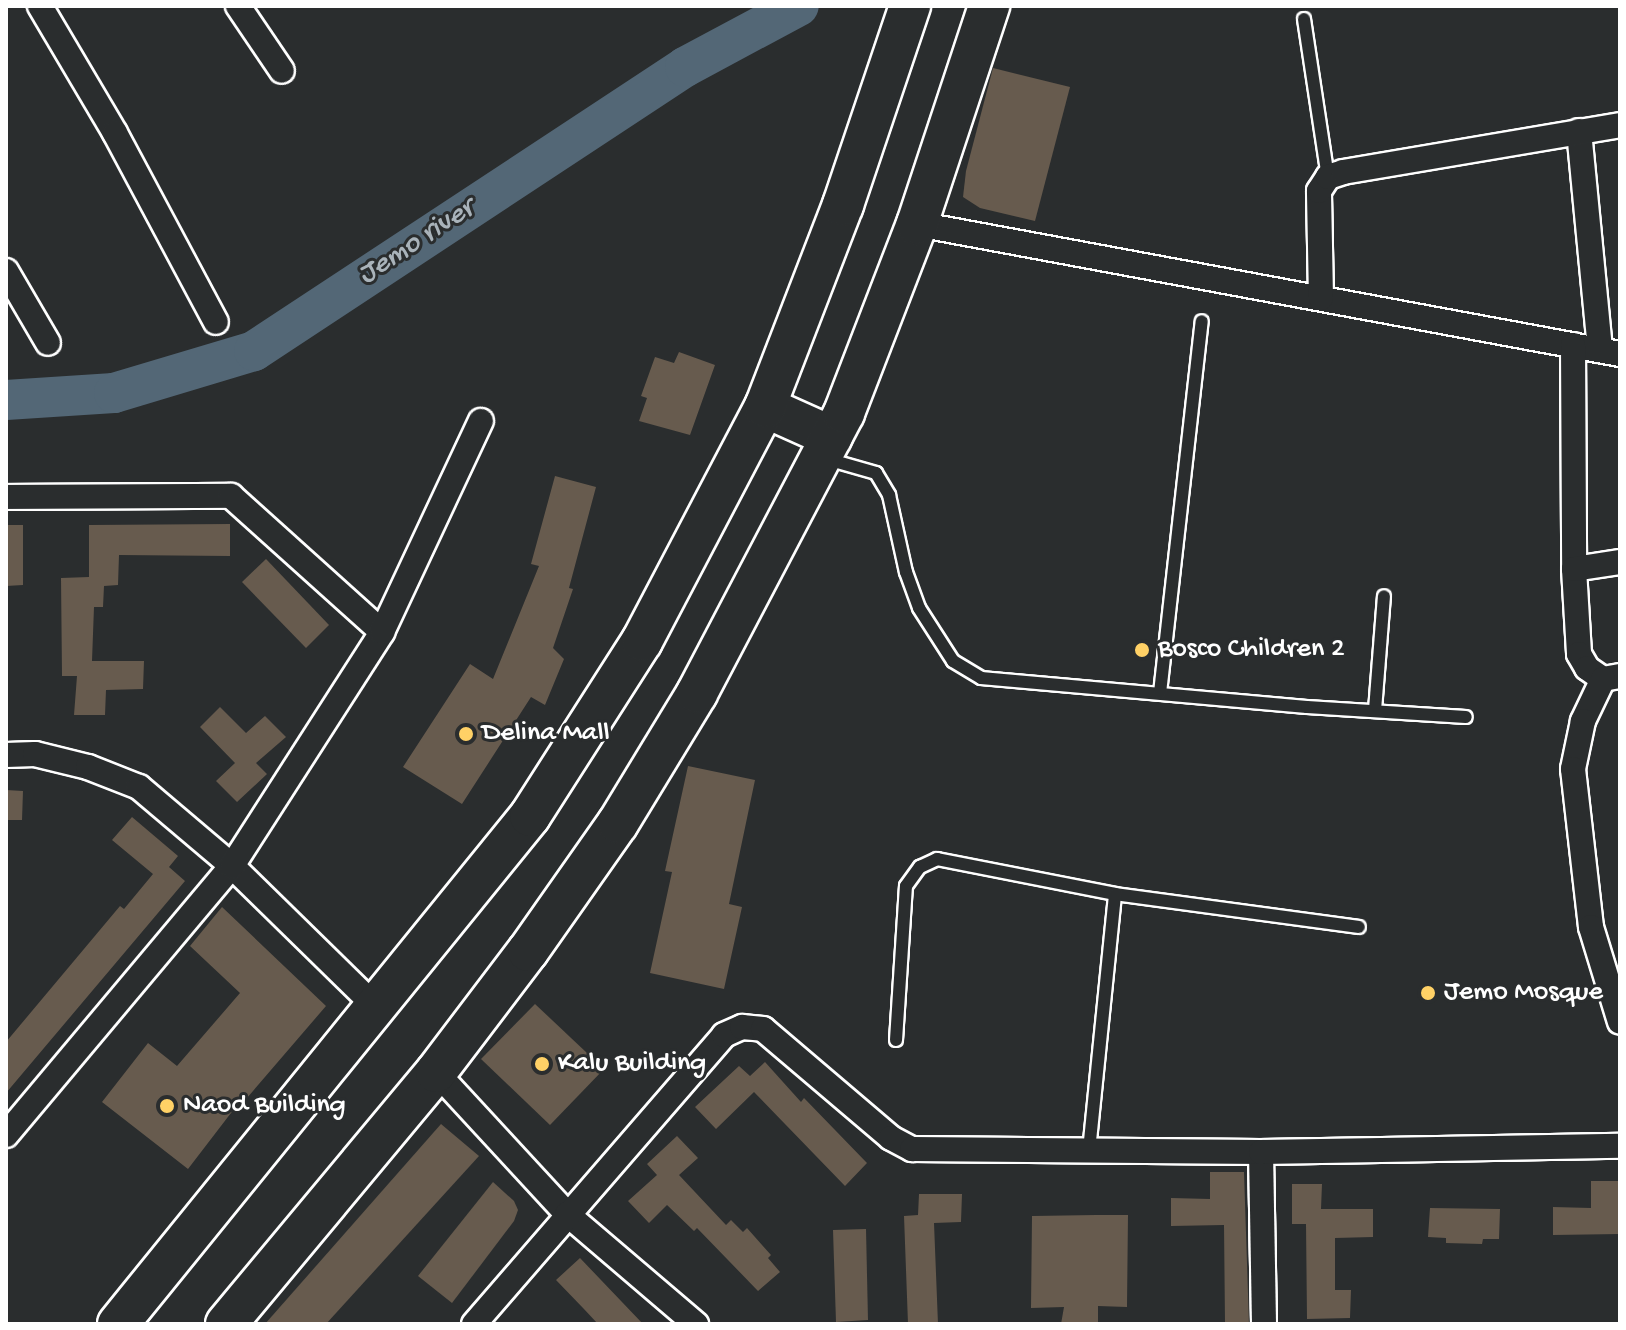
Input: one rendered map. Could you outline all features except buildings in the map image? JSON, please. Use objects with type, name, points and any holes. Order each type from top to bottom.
[{"type":"main road","points":[[226,1324],[436,1072],[618,823],[697,693],[827,447],[917,224],[989,6]]},
{"type":"main road","points":[[118,1324],[530,816],[642,641],[765,407],[843,205],[906,21]]},
{"type":"main road","points":[[765,407],[827,447]]},
{"type":"street","points":[[40,6],[115,133],[216,322]]},
{"type":"street","points":[[238,6],[282,71]]},
{"type":"street","points":[[1321,298],[1319,191],[1328,177],[1620,125]]},
{"type":"street","points":[[917,224],[1610,352],[1579,131]]},
{"type":"street","points":[[6,271],[48,343]]},
{"type":"street","points":[[1573,345],[1574,569],[1579,654],[1587,668],[1612,678],[1583,721],[1573,769],[1591,927],[1620,1022]]},
{"type":"street","points":[[6,1135],[232,866],[382,632],[481,421]]},
{"type":"street","points":[[6,497],[231,496],[382,632]]},
{"type":"street","points":[[1574,569],[1620,562]]},
{"type":"street","points":[[6,755],[35,754],[88,767],[139,787],[232,866],[376,1007]]},
{"type":"street","points":[[474,1324],[724,1035],[742,1027],[763,1029],[891,1138],[912,1149],[1261,1152],[1620,1146]]},
{"type":"street","points":[[436,1072],[567,1214],[692,1322]]},
{"type":"street","points":[[1261,1152],[1264,1324]]},
{"type":"lane","points":[[1304,19],[1328,177]]},
{"type":"lane","points":[[1160,693],[1202,321]]},
{"type":"lane","points":[[827,447],[876,473],[889,495],[906,572],[919,608],[953,661],[981,678],[1466,717]]},
{"type":"lane","points":[[1375,710],[1384,596]]},
{"type":"lane","points":[[896,1040],[906,886],[920,867],[937,859],[1115,894],[1359,927]]},
{"type":"lane","points":[[1089,1151],[1115,894]]},
{"type":"waterway","name":"Jemo river","points":[[6,400],[114,393],[254,351],[685,67],[799,6]]},
{"type":"place","name":"Bosco Children 2","points":[[1142,650]]},
{"type":"place","name":"Delina Mall","points":[[466,734]]},
{"type":"place","name":"Jemo Mosque","points":[[1428,993]]},
{"type":"place","name":"Kalu Building","points":[[542,1064]]},
{"type":"place","name":"Naod Building","points":[[167,1106]]}]
